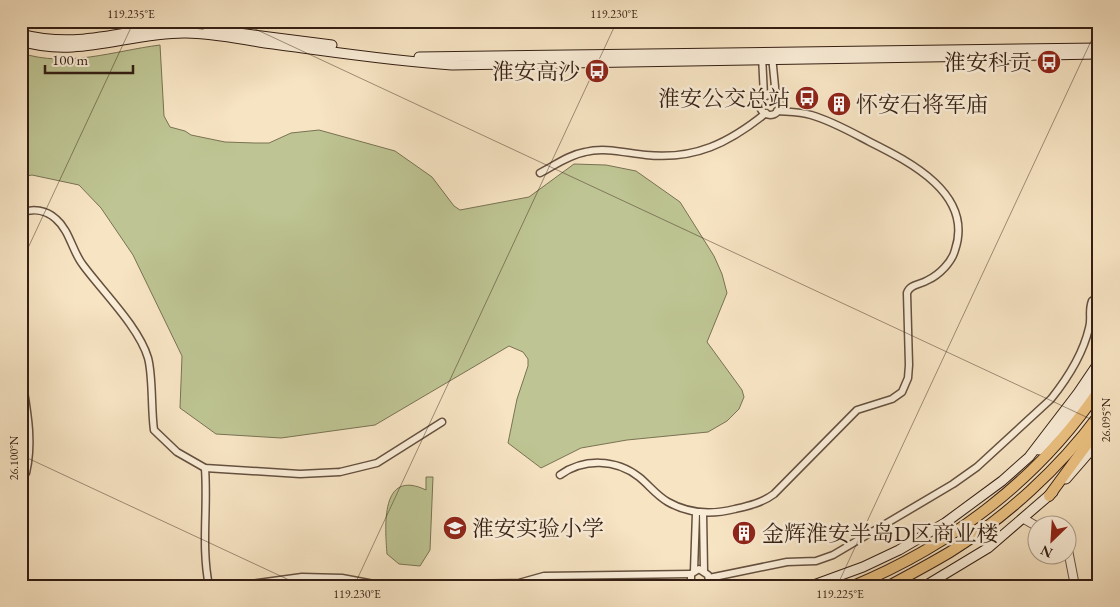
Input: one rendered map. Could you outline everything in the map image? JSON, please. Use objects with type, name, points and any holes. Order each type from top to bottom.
[{"type":"highway","points":[[853,586],[914,558],[982,514],[1029,473],[1064,436],[1099,390]]},
{"type":"highway","points":[[889,586],[950,552],[1019,502],[1083,437],[1099,415]]},
{"type":"highway","points":[[1049,496],[1099,428]]},
{"type":"main road","points":[[21,34],[68,42],[180,27],[238,32],[418,57],[1099,54]]},
{"type":"main road","points":[[21,41],[69,48],[158,35],[196,33],[414,63],[452,65],[1099,48]]},
{"type":"main road","points":[[1029,457],[1078,394],[1099,362]]},
{"type":"main road","points":[[811,586],[876,562],[923,536],[967,508],[1029,457],[1061,427],[1099,377]]},
{"type":"main road","points":[[925,586],[980,553],[1024,519],[1049,496],[1099,441]]},
{"type":"street","points":[[560,475],[585,464],[613,464],[630,471],[666,501],[699,513],[743,507],[769,498],[857,410],[892,399],[902,392],[908,378],[909,365],[907,291],[910,287],[934,277],[952,257],[957,243],[959,228],[953,206],[940,187],[907,161],[825,120],[807,114],[777,111],[772,114],[766,113],[760,106],[764,96],[767,56]]},
{"type":"street","points":[[767,56],[776,97],[779,102],[777,111]]},
{"type":"street","points":[[764,96],[776,97]]},
{"type":"street","points":[[540,174],[569,157],[586,151],[606,150],[652,156],[690,153],[709,149],[733,138],[766,113]]},
{"type":"street","points":[[21,213],[30,209],[39,210],[55,217],[62,225],[81,263],[114,303],[144,348],[148,360],[154,430],[177,452],[205,468],[300,474],[362,468],[377,463],[442,422]]},
{"type":"street","points":[[709,578],[787,562],[816,561],[833,555],[953,484],[977,467],[1051,399],[1060,387],[1070,372],[1089,330],[1092,301],[1099,296]]},
{"type":"street","points":[[21,372],[30,430],[30,456],[26,473]]},
{"type":"street","points":[[205,468],[207,514],[204,560],[209,586]]},
{"type":"street","points":[[699,513],[704,571],[709,578]]},
{"type":"street","points":[[694,586],[691,581],[699,513]]},
{"type":"street","points":[[1024,519],[1028,521]]},
{"type":"street","points":[[1071,564],[1075,586]]},
{"type":"street","points":[[237,586],[302,577],[342,578],[378,585],[465,585],[519,583],[544,576],[693,573],[704,571]]},
{"type":"street","points":[[705,586],[709,578]]},
{"type":"green space","points":[[160,45],[164,116],[170,127],[185,131],[191,135],[225,142],[255,143],[269,143],[291,133],[319,130],[395,151],[432,177],[454,206],[460,210],[529,197],[574,164],[606,165],[636,171],[680,202],[714,256],[722,274],[727,293],[707,342],[742,390],[744,397],[739,409],[727,421],[708,432],[627,440],[581,448],[541,468],[508,443],[517,399],[528,366],[528,359],[523,352],[509,346],[375,425],[281,438],[216,434],[180,408],[182,356],[133,255],[101,208],[79,185],[32,175],[21,177],[21,53],[56,59],[73,59]]},
{"type":"green space","points":[[426,477],[433,477],[430,550],[420,566],[399,564],[387,554],[386,516],[388,504],[393,493],[400,487],[411,485],[426,490]]},
{"type":"place","name":"淮安科贡","points":[[1049,62]]},
{"type":"place","name":"淮安高沙","points":[[597,71]]},
{"type":"place","name":"淮安公交总站","points":[[807,98]]},
{"type":"place","name":"怀安石将军庙","points":[[839,104]]},
{"type":"place","name":"淮安实验小学","points":[[455,528]]},
{"type":"place","name":"金辉淮安半岛D区商业楼","points":[[744,533]]}]
